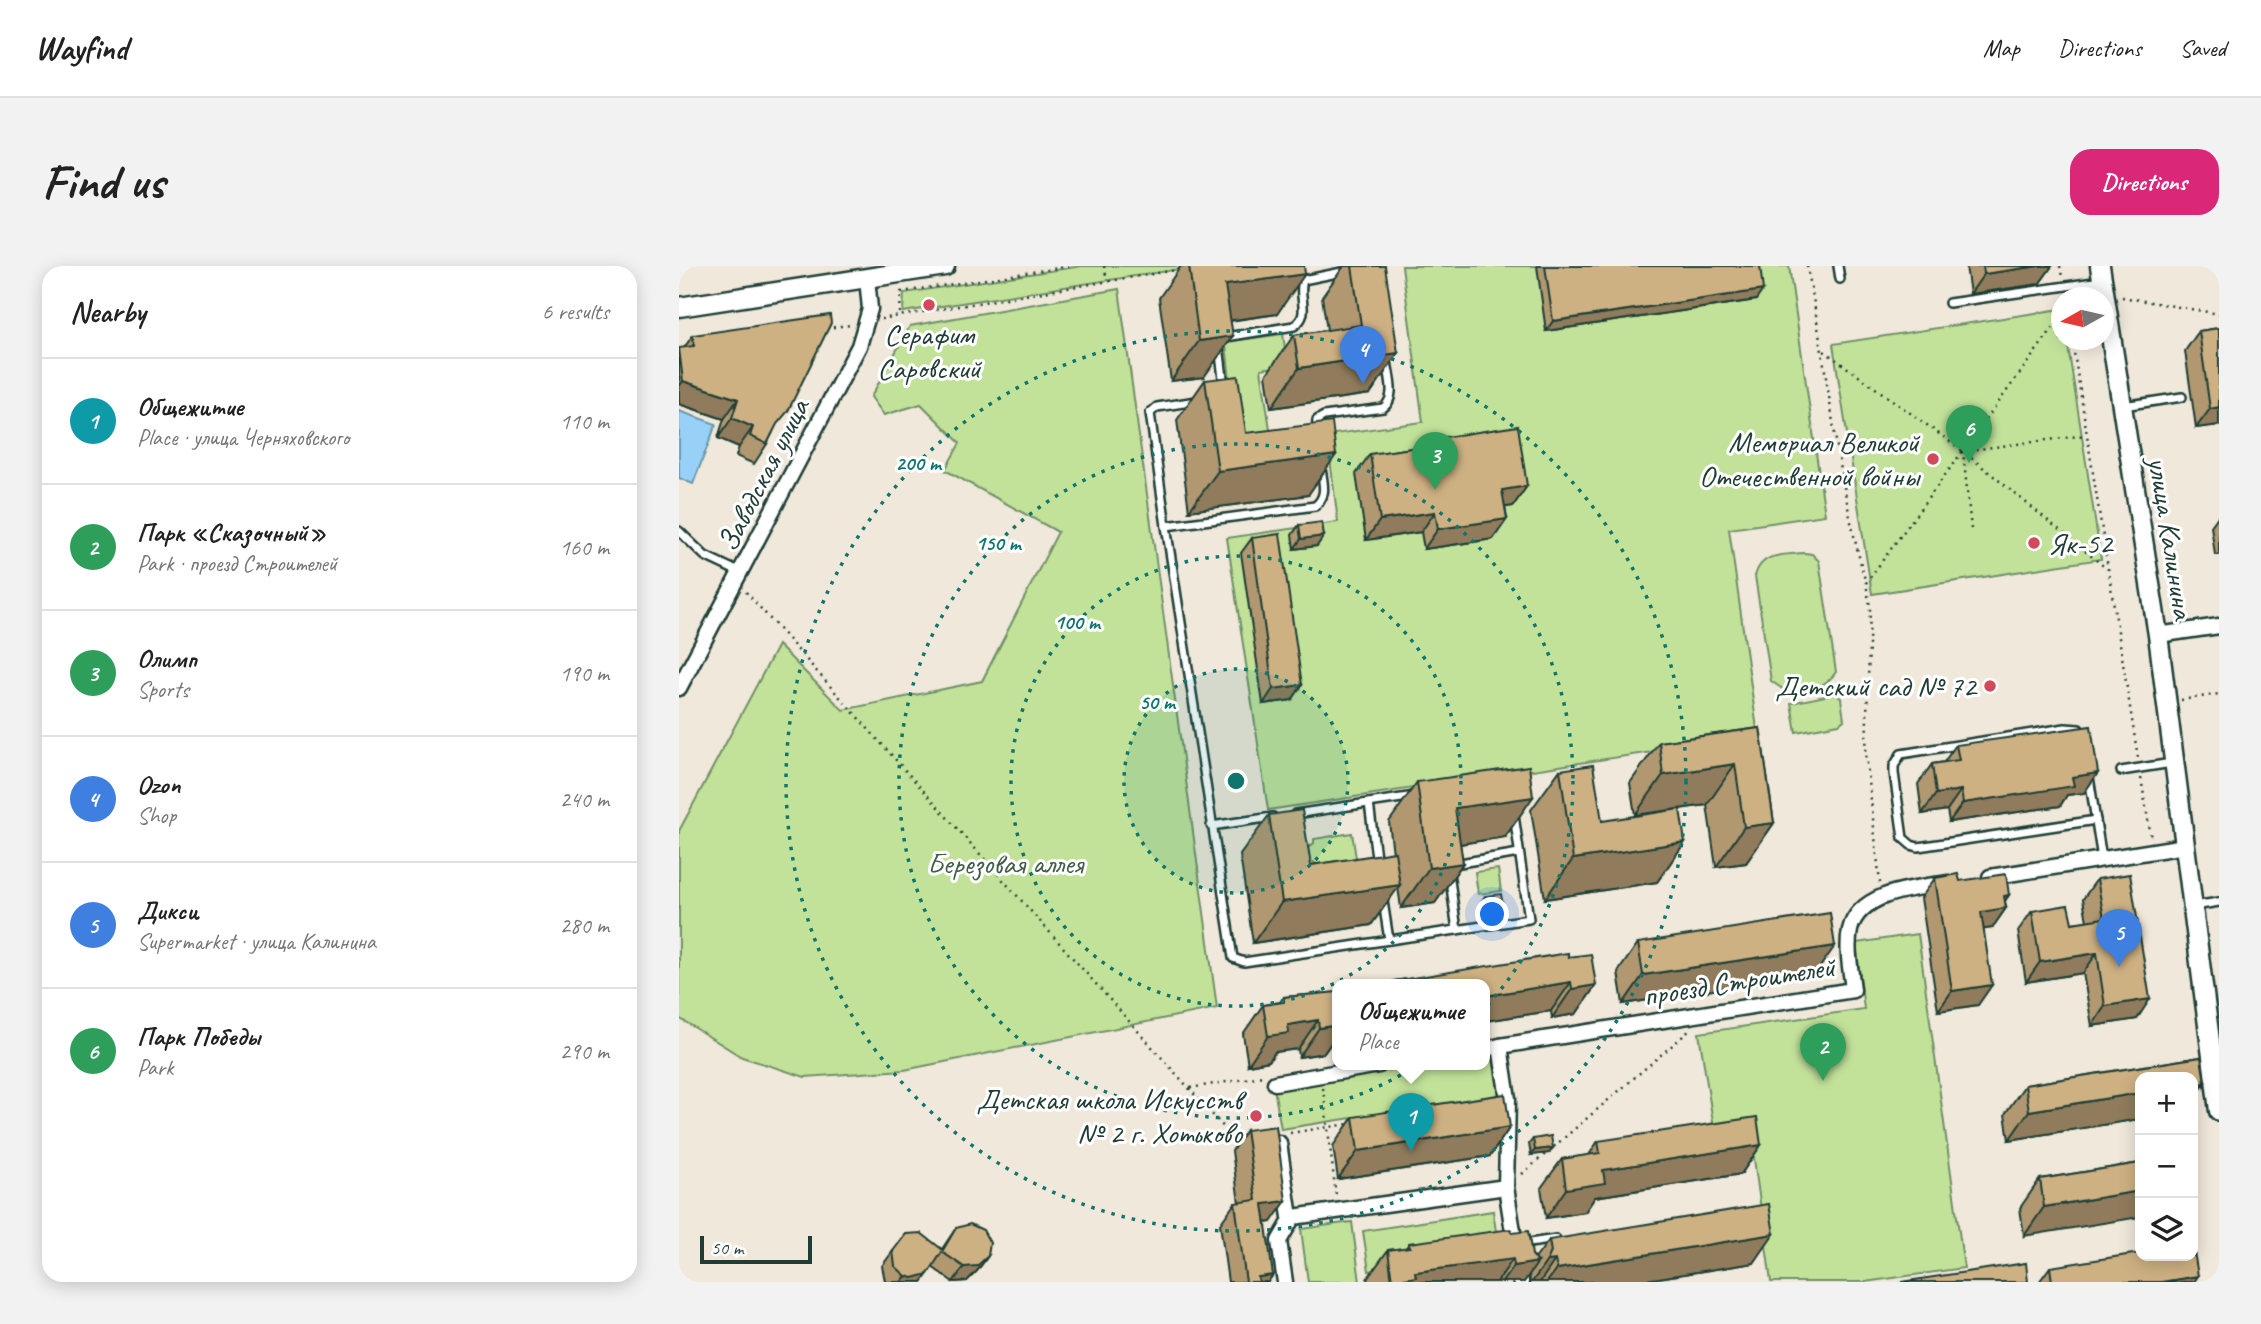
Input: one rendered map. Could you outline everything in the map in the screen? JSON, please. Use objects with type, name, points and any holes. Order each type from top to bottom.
[{"type":"street","points":[[679,307],[945,266]]},
{"type":"street","name":"улица Калинина","points":[[2101,274],[2158,635],[2219,1111]]},
{"type":"street","name":"Заводская улица","points":[[679,688],[739,578],[868,322],[867,278]]},
{"type":"street","points":[[2158,635],[2219,626]]},
{"type":"street","name":"проезд Строителей","points":[[1500,1046],[1853,990],[1848,946],[1850,927],[1859,913],[1881,897],[2185,846]]},
{"type":"street","points":[[1490,1048],[1500,1046],[1508,1099],[1506,1187],[1521,1282]]},
{"type":"street","points":[[1275,1083],[1347,1070]]},
{"type":"street","points":[[1279,1143],[1290,1217],[1506,1187]]},
{"type":"street","points":[[1285,1282],[1279,1241],[1293,1217]]},
{"type":"lane","points":[[1838,266],[1840,279]]},
{"type":"lane","points":[[1226,397],[1219,347],[1222,339],[1229,335],[1294,326],[1301,321],[1304,312],[1301,286],[1303,280],[1308,276],[1356,269]]},
{"type":"lane","points":[[1949,303],[2101,274]]},
{"type":"lane","points":[[1318,447],[1317,420],[1324,416],[1383,408],[1389,403],[1392,395],[1386,355]]},
{"type":"lane","points":[[2122,407],[2182,397]]},
{"type":"lane","points":[[1212,399],[1157,407],[1150,412],[1230,952],[1238,962],[1529,919],[1512,806]]},
{"type":"lane","points":[[1304,437],[1316,436]]},
{"type":"lane","points":[[1166,526],[1315,506],[1324,493],[1319,458]]},
{"type":"lane","points":[[679,531],[705,556],[739,578]]},
{"type":"lane","points":[[2084,748],[2083,736],[2074,727],[1901,754],[1894,766],[1894,773],[1903,838],[1918,847],[2096,820]]},
{"type":"lane","points":[[2121,771],[2174,763]]},
{"type":"lane","points":[[2088,772],[2102,859]]},
{"type":"lane","points":[[1211,826],[1420,796]]},
{"type":"lane","points":[[1367,874],[1378,872],[1369,803]]},
{"type":"lane","points":[[1288,815],[1289,826]]},
{"type":"lane","points":[[1457,930],[1448,874],[1452,864],[1519,853]]},
{"type":"lane","points":[[1381,886],[1389,940]]},
{"type":"lane","points":[[2193,906],[2219,902]]},
{"type":"lane","points":[[1515,1245],[1568,1238]]},
{"type":"path","points":[[900,314],[901,292],[1071,266]]},
{"type":"path","points":[[1104,266],[1107,281]]},
{"type":"path","points":[[1807,266],[1824,351],[1853,542],[1866,583],[1870,607],[1866,754],[1881,897]]},
{"type":"path","points":[[819,330],[900,314],[1189,268]]},
{"type":"path","points":[[2117,296],[2219,314]]},
{"type":"path","points":[[1866,583],[2051,331]]},
{"type":"path","points":[[2073,350],[2153,851]]},
{"type":"path","points":[[1824,351],[1963,451],[2108,571]]},
{"type":"path","points":[[1963,451],[2086,435]]},
{"type":"path","points":[[1963,451],[1971,529]]},
{"type":"path","points":[[739,578],[1236,1141],[1249,1139]]},
{"type":"path","points":[[2177,701],[2219,694]]},
{"type":"path","points":[[1506,1187],[1691,1030]]},
{"type":"path","points":[[1321,1074],[1338,1211]]},
{"type":"path","points":[[1189,1088],[1263,1076],[1275,1083]]},
{"type":"path","points":[[1290,1133],[1359,1122]]},
{"type":"green space","points":[[1082,266],[1200,266],[903,312],[904,293]]},
{"type":"green space","points":[[1402,266],[1789,266],[1825,515],[1729,529],[1758,736],[1268,810],[1227,538],[1338,522],[1327,435],[1423,422]]},
{"type":"green space","name":"Березовая аллея","points":[[1119,289],[1217,1008],[904,1070],[805,1077],[742,1057],[679,1018],[679,831],[778,645],[843,710],[982,681],[1058,532],[945,470],[960,443],[921,404],[884,415],[871,397],[910,326]]},
{"type":"green space","points":[[2051,311],[2051,350],[2069,350],[2101,559],[1872,594],[1833,344]]},
{"type":"green space","points":[[1283,334],[1287,365],[1261,369],[1271,436],[1246,439],[1236,431],[1226,345],[1232,341]]},
{"type":"green space","points":[[1812,554],[1819,561],[1836,672],[1820,685],[1787,692],[1771,681],[1755,576],[1762,563],[1774,556]]},
{"type":"green space","points":[[1835,694],[1841,698],[1844,720],[1839,724],[1796,732],[1791,703]]},
{"type":"green space","points":[[1352,833],[1357,864],[1317,864],[1308,859],[1308,848],[1314,843],[1314,839]]},
{"type":"green space","points":[[1498,869],[1501,891],[1478,894],[1475,872]]},
{"type":"green space","points":[[1918,934],[1964,1268],[1865,1282],[1771,1282],[1750,1130],[1715,1135],[1699,1033],[1864,1009],[1856,943]]},
{"type":"green space","points":[[1493,1054],[1499,1095],[1281,1129],[1274,1088],[1391,1070],[1490,1070],[1490,1055]]},
{"type":"green space","points":[[1493,1211],[1499,1252],[1369,1271],[1363,1231]]},
{"type":"green space","points":[[1352,1222],[1360,1282],[1308,1282],[1301,1229]]},
{"type":"water","points":[[679,411],[716,424],[693,484],[679,478]]},
{"type":"building","points":[[1189,266],[1304,266],[1305,274],[1225,285],[1233,336],[1199,341]]},
{"type":"building","points":[[1352,266],[1385,266],[1398,353],[1299,368],[1294,335],[1361,325]]},
{"type":"building","points":[[1545,266],[1760,266],[1763,290],[1553,321]]},
{"type":"building","points":[[1983,266],[2039,266],[1984,274]]},
{"type":"building","points":[[830,315],[831,323],[788,411],[777,424],[767,444],[750,436],[753,427],[732,418],[738,399],[683,381],[679,348],[694,346],[693,335]]},
{"type":"building","points":[[2219,328],[2219,407],[2210,409],[2199,331]]},
{"type":"building","points":[[1238,376],[1246,433],[1332,422],[1336,455],[1218,471],[1205,380]]},
{"type":"building","points":[[1518,426],[1527,486],[1502,490],[1507,519],[1438,529],[1435,512],[1380,520],[1370,454],[1426,446],[1425,440]]},
{"type":"building","points":[[1322,522],[1324,536],[1301,539],[1299,525]]},
{"type":"building","points":[[1280,534],[1302,685],[1273,689],[1252,538]]},
{"type":"building","points":[[2091,726],[2098,773],[2072,777],[2074,786],[1963,803],[1961,790],[1936,794],[1932,764],[1959,760],[1956,745]]},
{"type":"building","points":[[1760,728],[1774,823],[1744,827],[1735,764],[1663,775],[1659,742]]},
{"type":"building","points":[[1593,765],[1602,821],[1680,809],[1685,842],[1573,859],[1560,770]]},
{"type":"building","points":[[1529,766],[1533,797],[1455,808],[1463,863],[1429,868],[1417,782]]},
{"type":"building","points":[[1302,810],[1311,865],[1395,852],[1400,885],[1282,902],[1269,815]]},
{"type":"building","points":[[1958,874],[1960,881],[2006,874],[2009,895],[2004,896],[2006,908],[1981,912],[1992,985],[1952,991],[1935,878]]},
{"type":"building","points":[[2130,874],[2150,999],[2105,1006],[2097,953],[2040,962],[2032,911],[2068,905],[2072,923],[2104,918],[2097,879]]},
{"type":"building","points":[[1501,894],[1503,906],[1487,908],[1485,896]]},
{"type":"building","points":[[1830,913],[1835,946],[1643,975],[1638,943]]},
{"type":"building","points":[[1568,953],[1568,957],[1591,954],[1596,985],[1572,989],[1571,982],[1490,995],[1490,979],[1406,979]]},
{"type":"building","points":[[1332,993],[1332,1026],[1319,1028],[1318,1020],[1288,1025],[1289,1033],[1268,1036],[1263,1005],[1284,1002],[1284,997]]},
{"type":"building","points":[[2201,1057],[2205,1083],[2198,1084],[2198,1072],[2135,1072],[2135,1094],[2029,1111],[2025,1085]]},
{"type":"building","points":[[1505,1094],[1510,1127],[1358,1151],[1353,1117]]},
{"type":"building","points":[[1757,1117],[1761,1145],[1603,1170],[1605,1183],[1566,1189],[1562,1159],[1600,1153],[1598,1141]]},
{"type":"building","points":[[1276,1126],[1286,1201],[1263,1204],[1273,1275],[1258,1277],[1259,1282],[1246,1282],[1235,1203],[1256,1200],[1246,1130]]},
{"type":"building","points":[[1551,1136],[1553,1148],[1535,1150],[1533,1139]]},
{"type":"building","points":[[2135,1164],[2135,1192],[2044,1207],[2040,1179]]},
{"type":"building","points":[[1769,1204],[1774,1234],[1557,1269],[1555,1260],[1547,1261],[1551,1252],[1549,1240]]},
{"type":"building","points":[[970,1224],[983,1230],[990,1243],[988,1256],[977,1266],[964,1267],[942,1252],[928,1274],[913,1278],[906,1276],[895,1266],[893,1251],[906,1234],[921,1233],[943,1250],[956,1228]]},
{"type":"building","points":[[1511,1229],[1512,1233],[1528,1231],[1532,1255],[1538,1262],[1514,1266],[1513,1259],[1415,1272],[1416,1277],[1392,1281],[1388,1250],[1410,1247],[1409,1243]]},
{"type":"building","points":[[2135,1254],[2135,1261],[2196,1261],[2198,1276],[2161,1282],[2052,1282],[2050,1267]]},
{"type":"building","points":[[2026,1263],[2028,1282],[1901,1282]]},
{"type":"place","name":"Серафим Саровский","points":[[929,305]]},
{"type":"place","name":"Ozon","points":[[1363,384]]},
{"type":"place","name":"Мемориал Великой Отечественной войны","points":[[1933,459]]},
{"type":"place","name":"Парк Победы","points":[[1969,463]]},
{"type":"place","name":"Олимп","points":[[1435,490]]},
{"type":"place","name":"Як-52","points":[[2034,543]]},
{"type":"place","name":"Детский сад № 72","points":[[1990,686]]},
{"type":"place","name":"Дикси","points":[[2119,967]]},
{"type":"place","name":"Парк «Сказочный»","points":[[1823,1081]]},
{"type":"place","name":"Детская школа Искусств № 2 г. Хотьково","points":[[1256,1116]]},
{"type":"place","name":"Общежитие","points":[[1411,1151]]}]
